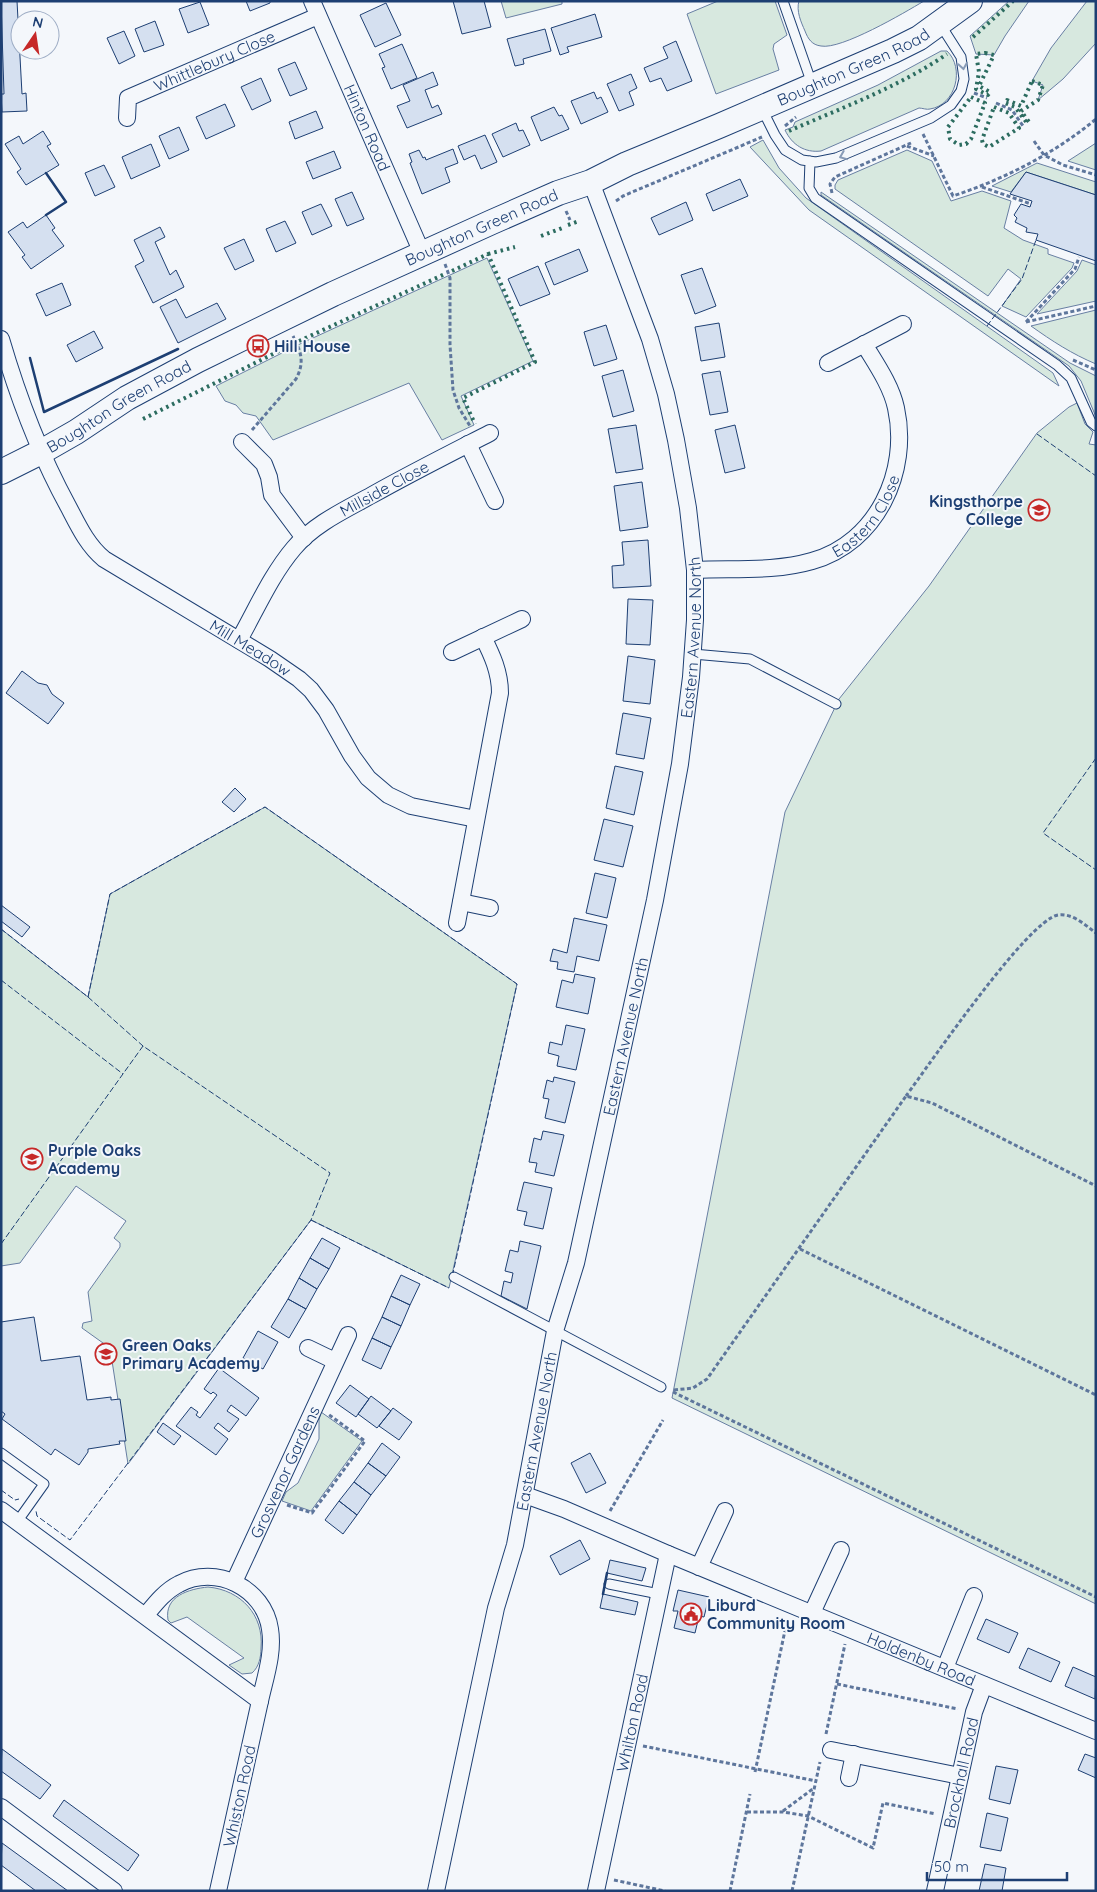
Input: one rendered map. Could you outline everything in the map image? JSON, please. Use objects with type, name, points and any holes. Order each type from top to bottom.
[{"type":"street","name":"Boughton Green Road","points":[[1,472],[41,452],[76,432],[127,398],[198,360],[422,253],[550,196],[591,182],[627,164],[893,52],[940,24],[970,1]]},
{"type":"street","name":"Whittlebury Close","points":[[127,118],[128,98],[315,8]]},
{"type":"street","name":"Hinton Road","points":[[315,8],[422,253]]},
{"type":"street","name":"Eastern Avenue North","points":[[436,1891],[496,1608],[515,1545],[555,1331],[576,1264],[661,871],[685,732],[693,654],[695,570],[688,508],[666,394],[640,309],[591,182]]},
{"type":"street","points":[[828,363],[903,324]]},
{"type":"street","name":"Mill Meadow","points":[[1,339],[19,396],[41,452],[56,486],[93,550],[104,560],[282,666],[311,690],[326,710],[352,756],[368,778],[388,795],[411,806],[476,819]]},
{"type":"street","name":"Eastern Close","points":[[695,570],[786,566],[814,561],[851,540],[870,522],[879,510],[887,497],[896,473],[900,432],[896,406],[890,390],[864,344]]},
{"type":"street","points":[[479,438],[495,501]]},
{"type":"street","name":"Millside Close","points":[[239,640],[273,579],[293,550],[317,527],[346,509],[479,438]]},
{"type":"street","points":[[242,442],[264,464],[269,477],[272,495],[304,538]]},
{"type":"street","points":[[452,652],[522,619]]},
{"type":"street","points":[[458,923],[500,693],[500,680],[483,637]]},
{"type":"street","points":[[461,902],[490,908]]},
{"type":"street","name":"Grosvenor Gardens","points":[[234,1582],[348,1335]]},
{"type":"street","points":[[308,1348],[335,1361]]},
{"type":"street","name":"Holdenby Road","points":[[525,1495],[547,1502],[1096,1731]]},
{"type":"street","points":[[1,1510],[146,1615],[260,1701]]},
{"type":"street","points":[[699,1567],[725,1511]]},
{"type":"street","points":[[812,1613],[841,1550]]},
{"type":"street","name":"Whilton Road","points":[[597,1884],[668,1554]]},
{"type":"street","name":"Whiston Road","points":[[146,1615],[173,1587],[188,1580],[206,1577],[225,1579],[247,1590],[259,1602],[268,1619],[271,1630],[271,1652],[218,1891]]},
{"type":"street","points":[[944,1668],[974,1596]]},
{"type":"street","name":"Brockhall Road","points":[[935,1891],[974,1712],[984,1684]]},
{"type":"street","points":[[831,1750],[960,1776]]},
{"type":"street","points":[[850,1778],[854,1754]]},
{"type":"street","points":[[1,1807],[114,1891]]},
{"type":"lane","points":[[783,1],[813,86]]},
{"type":"lane","points":[[762,108],[775,135],[785,150],[793,156],[810,161],[836,158],[931,118],[951,105],[962,87],[964,68],[957,48],[940,24]]},
{"type":"lane","points":[[810,161],[810,188],[815,198],[1056,365],[1071,378],[1091,422],[1096,426]]},
{"type":"lane","points":[[693,654],[750,659],[836,704]]},
{"type":"lane","points":[[454,1277],[661,1387]]},
{"type":"lane","points":[[1,1453],[44,1484],[17,1522]]},
{"type":"lane","points":[[609,1584],[659,1594]]},
{"type":"path","points":[[996,103],[1012,110],[1023,126]]},
{"type":"path","points":[[918,137],[923,133],[953,196],[981,186],[1044,155],[1096,119]]},
{"type":"path","points":[[616,201],[623,196],[764,136]]},
{"type":"path","points":[[828,176],[832,179],[907,146],[912,141]]},
{"type":"path","points":[[1034,141],[1044,155],[1063,165],[1096,175]]},
{"type":"path","points":[[907,146],[934,156]]},
{"type":"path","points":[[981,186],[1031,204]]},
{"type":"path","points":[[1026,322],[1075,269],[1079,257]]},
{"type":"path","points":[[444,263],[450,278],[450,345],[453,390],[459,408],[479,438]]},
{"type":"path","points":[[1020,324],[1096,306]]},
{"type":"path","points":[[242,442],[296,379],[302,362],[301,352],[293,335]]},
{"type":"path","points":[[661,1387],[672,1390],[688,1390],[700,1385],[707,1379],[906,1096],[1004,964],[1046,920],[1057,916],[1069,916],[1080,921],[1096,933]]},
{"type":"path","points":[[906,1096],[932,1103],[1096,1186]]},
{"type":"path","points":[[800,1249],[1096,1396]]},
{"type":"path","points":[[661,1387],[1096,1598]]},
{"type":"path","points":[[272,1500],[312,1513],[365,1441],[315,1405]]},
{"type":"path","points":[[602,1525],[663,1420]]},
{"type":"path","points":[[755,1770],[790,1604]]},
{"type":"path","points":[[837,1684],[974,1712]]},
{"type":"path","points":[[628,1743],[816,1782]]},
{"type":"path","points":[[783,1812],[814,1787]]},
{"type":"path","points":[[730,1891],[750,1794]]},
{"type":"path","points":[[747,1812],[783,1812],[808,1816],[873,1848],[883,1804],[952,1817]]},
{"type":"path","points":[[597,1884],[665,1891]]},
{"type":"shaded area","points":[[501,1],[562,1],[562,4],[506,18]]},
{"type":"shaded area","points":[[718,1],[775,1],[787,35],[774,44],[773,49],[779,70],[716,94],[687,14]]},
{"type":"shaded area","points":[[799,1],[924,1],[857,37],[830,46],[821,46],[813,43],[806,34],[799,13]]},
{"type":"shaded area","points":[[1009,1],[1029,1],[994,55],[976,54],[970,36]]},
{"type":"shaded area","points":[[1087,1],[1096,1],[1096,43],[1063,79],[1038,100],[1043,85],[1032,81],[1051,48]]},
{"type":"shaded area","points":[[941,51],[947,51],[953,58],[956,76],[952,93],[939,106],[929,109],[919,108],[821,151],[810,151],[800,147],[791,140],[785,130],[793,127],[795,122],[878,85]]},
{"type":"shaded area","points":[[763,140],[779,168],[806,198],[1053,373],[1059,386],[809,210],[750,147]]},
{"type":"shaded area","points":[[1096,143],[1096,170],[1068,161]]},
{"type":"shaded area","points":[[907,150],[932,161],[951,201],[982,191],[1011,201],[1004,228],[1023,240],[1048,249],[1048,254],[1074,263],[1072,268],[1026,317],[1002,306],[1021,279],[1008,269],[988,296],[835,189],[838,180]]},
{"type":"shaded area","points":[[1037,163],[1096,182],[1096,195],[1026,172],[1011,192],[992,186]]},
{"type":"shaded area","points":[[821,192],[1070,363],[1096,376],[1096,417],[1081,381],[1069,366],[821,195]]},
{"type":"shaded area","points":[[487,258],[533,361],[461,396],[474,425],[442,440],[409,383],[273,440],[256,416],[243,413],[236,405],[225,401],[216,386],[302,343]]},
{"type":"shaded area","points":[[1082,260],[1096,265],[1096,301],[1037,314],[1077,271]]},
{"type":"shaded area","points":[[1096,310],[1096,364],[1062,347],[1031,326]]},
{"type":"shaded area","points":[[1077,403],[1085,424],[1093,432],[1089,444],[1096,445],[1096,1604],[672,1398],[785,812],[839,699],[929,586],[1037,433],[1069,407]]},
{"type":"shaded area","points":[[265,807],[517,984],[449,1288],[311,1220],[128,1464],[110,1348],[82,1328],[83,1323],[92,1321],[88,1292],[120,1247],[120,1243],[114,1238],[126,1221],[76,1186],[20,1263],[1,1266],[1,929],[88,997],[110,894]]},
{"type":"shaded area","points":[[321,1412],[362,1441],[311,1511],[282,1501],[286,1492],[298,1483],[319,1439]]},
{"type":"shaded area","points":[[208,1587],[231,1593],[248,1606],[254,1615],[259,1625],[261,1651],[258,1665],[252,1673],[242,1674],[229,1665],[244,1658],[187,1617],[171,1623],[168,1620],[170,1605],[179,1595]]},
{"type":"building","points":[[1,1],[17,1],[17,10],[10,10],[10,60],[20,60],[22,94],[26,93],[27,111],[2,112],[1,94],[4,94]]},
{"type":"building","points":[[246,1],[270,1],[270,3],[250,11]]},
{"type":"building","points":[[453,1],[484,1],[491,27],[462,34]]},
{"type":"building","points":[[200,2],[209,25],[188,33],[179,9]]},
{"type":"building","points":[[386,3],[401,35],[375,47],[360,15]]},
{"type":"building","points":[[595,14],[602,37],[567,47],[569,52],[560,55],[551,28]]},
{"type":"building","points":[[155,21],[164,45],[144,52],[135,29]]},
{"type":"building","points":[[545,29],[551,51],[523,59],[524,64],[515,66],[507,39]]},
{"type":"building","points":[[124,31],[135,56],[119,64],[107,38]]},
{"type":"building","points":[[676,41],[692,81],[667,91],[661,78],[650,82],[644,68],[668,58],[663,47]]},
{"type":"building","points":[[402,44],[417,78],[391,89],[382,68],[385,67],[379,54]]},
{"type":"building","points":[[295,62],[307,89],[290,96],[278,69]]},
{"type":"building","points":[[433,72],[438,85],[425,90],[432,108],[438,105],[442,114],[407,128],[397,106],[410,101],[403,85]]},
{"type":"building","points":[[631,74],[637,88],[629,92],[634,105],[619,111],[607,84]]},
{"type":"building","points":[[261,78],[271,101],[252,110],[241,87]]},
{"type":"building","points":[[594,92],[597,99],[601,97],[608,112],[581,124],[571,101]]},
{"type":"building","points":[[225,104],[235,126],[206,139],[196,117]]},
{"type":"building","points":[[554,107],[559,116],[562,115],[569,129],[541,141],[531,117]]},
{"type":"building","points":[[316,111],[323,128],[295,139],[289,122]]},
{"type":"building","points":[[516,123],[519,131],[523,130],[530,145],[503,157],[492,134]]},
{"type":"building","points":[[179,127],[189,150],[169,159],[159,136]]},
{"type":"building","points":[[43,131],[51,144],[47,146],[59,165],[26,185],[17,172],[21,169],[5,144],[19,136],[23,144]]},
{"type":"building","points":[[485,135],[497,162],[481,169],[475,155],[464,160],[458,146]]},
{"type":"building","points":[[151,144],[160,166],[131,179],[122,157]]},
{"type":"building","points":[[453,149],[458,163],[445,168],[450,182],[422,194],[410,163],[412,162],[409,154],[419,150],[426,160]]},
{"type":"building","points":[[334,151],[341,168],[313,179],[306,162]]},
{"type":"building","points":[[104,165],[115,187],[95,196],[85,173]]},
{"type":"building","points":[[1026,172],[1096,195],[1096,261],[1036,240],[1038,234],[1026,232],[1027,228],[1015,222],[1017,218],[1014,215],[1021,204],[1030,207],[1032,201],[1010,194]]},
{"type":"building","points":[[740,179],[748,196],[713,211],[706,194]]},
{"type":"building","points":[[352,192],[364,219],[347,226],[335,199]]},
{"type":"building","points":[[686,202],[693,220],[659,235],[651,218]]},
{"type":"building","points":[[321,204],[332,226],[312,235],[302,212]]},
{"type":"building","points":[[46,215],[55,228],[52,230],[64,246],[31,269],[22,257],[25,255],[8,232],[23,222],[27,228]]},
{"type":"building","points":[[285,221],[296,243],[276,252],[266,229]]},
{"type":"building","points":[[160,227],[165,237],[155,242],[170,275],[176,270],[184,287],[153,303],[135,266],[144,261],[134,240]]},
{"type":"building","points":[[244,239],[254,261],[235,270],[224,248]]},
{"type":"building","points":[[579,249],[588,271],[554,285],[545,263]]},
{"type":"building","points":[[538,266],[550,294],[520,306],[508,279]]},
{"type":"building","points":[[702,268],[716,306],[695,314],[681,275]]},
{"type":"building","points":[[62,283],[71,305],[46,316],[36,294]]},
{"type":"building","points":[[176,299],[186,318],[217,303],[226,319],[178,343],[160,307]]},
{"type":"building","points":[[719,323],[725,357],[701,361],[695,327]]},
{"type":"building","points":[[606,325],[617,359],[594,366],[584,332]]},
{"type":"building","points":[[94,331],[103,348],[76,362],[67,345]]},
{"type":"building","points":[[623,370],[634,411],[613,417],[602,376]]},
{"type":"building","points":[[720,371],[728,412],[710,415],[702,374]]},
{"type":"building","points":[[636,425],[643,469],[616,473],[608,429]]},
{"type":"building","points":[[735,425],[745,468],[725,473],[715,430]]},
{"type":"building","points":[[642,482],[648,527],[620,531],[614,486]]},
{"type":"building","points":[[648,540],[651,586],[613,588],[612,566],[624,565],[622,542]]},
{"type":"building","points":[[628,599],[653,600],[650,645],[626,644]]},
{"type":"building","points":[[628,656],[655,660],[650,704],[623,701]]},
{"type":"building","points":[[22,671],[38,683],[47,685],[52,694],[64,703],[48,724],[6,693]]},
{"type":"building","points":[[623,713],[651,718],[644,759],[616,754]]},
{"type":"building","points":[[615,766],[643,772],[634,815],[606,808]]},
{"type":"building","points":[[235,788],[246,799],[234,812],[222,802]]},
{"type":"building","points":[[604,819],[633,826],[623,867],[594,860]]},
{"type":"building","points":[[595,873],[616,878],[607,918],[586,913]]},
{"type":"building","points":[[1,905],[30,927],[22,937],[1,921]]},
{"type":"building","points":[[574,918],[607,925],[599,961],[577,956],[574,972],[557,969],[558,962],[550,961],[553,949],[567,953]]},
{"type":"building","points":[[575,974],[595,978],[588,1014],[556,1007],[562,980],[573,983]]},
{"type":"building","points":[[566,1025],[585,1029],[576,1070],[557,1066],[559,1056],[548,1053],[550,1042],[562,1045]]},
{"type":"building","points":[[554,1077],[575,1082],[565,1123],[545,1118],[549,1099],[543,1098],[547,1080],[553,1082]]},
{"type":"building","points":[[543,1131],[564,1135],[554,1176],[535,1172],[537,1163],[529,1162],[534,1138],[541,1140]]},
{"type":"building","points":[[524,1182],[552,1188],[543,1229],[524,1225],[527,1212],[517,1210]]},
{"type":"building","points":[[322,1238],[340,1248],[329,1269],[310,1258]]},
{"type":"building","points":[[520,1241],[541,1246],[527,1309],[501,1296],[504,1281],[511,1283],[513,1273],[505,1271],[510,1250],[518,1252]]},
{"type":"building","points":[[310,1258],[329,1269],[317,1289],[299,1278]]},
{"type":"building","points":[[401,1275],[420,1284],[410,1305],[391,1296]]},
{"type":"building","points":[[299,1278],[317,1289],[306,1309],[288,1299]]},
{"type":"building","points":[[391,1296],[410,1305],[401,1326],[382,1317]]},
{"type":"building","points":[[288,1299],[306,1309],[289,1338],[271,1327]]},
{"type":"building","points":[[34,1317],[41,1361],[80,1356],[87,1400],[111,1397],[111,1400],[120,1399],[126,1441],[119,1441],[120,1444],[88,1449],[79,1465],[55,1449],[51,1455],[2,1419],[5,1414],[1,1411],[1,1322]]},
{"type":"building","points":[[382,1317],[401,1326],[391,1347],[372,1338]]},
{"type":"building","points":[[258,1331],[278,1342],[263,1369],[243,1358]]},
{"type":"building","points":[[372,1338],[391,1347],[381,1369],[362,1360]]},
{"type":"building","points":[[219,1368],[259,1398],[246,1416],[231,1405],[227,1411],[239,1419],[229,1432],[218,1423],[214,1428],[228,1439],[216,1455],[176,1426],[191,1407],[198,1412],[196,1415],[200,1418],[217,1395],[213,1392],[211,1394],[204,1389]]},
{"type":"building","points":[[350,1385],[369,1399],[356,1417],[336,1403]]},
{"type":"building","points":[[371,1396],[391,1411],[377,1428],[358,1414]]},
{"type":"building","points":[[393,1408],[412,1422],[399,1440],[379,1426]]},
{"type":"building","points":[[163,1423],[181,1436],[174,1445],[157,1432]]},
{"type":"building","points":[[382,1443],[400,1457],[386,1476],[368,1463]]},
{"type":"building","points":[[590,1453],[606,1483],[586,1493],[571,1463]]},
{"type":"building","points":[[368,1463],[386,1476],[371,1495],[354,1482]]},
{"type":"building","points":[[354,1482],[371,1495],[357,1515],[339,1501]]},
{"type":"building","points":[[339,1501],[357,1515],[343,1534],[325,1520]]},
{"type":"building","points":[[580,1540],[590,1559],[560,1575],[550,1556]]},
{"type":"building","points":[[610,1560],[646,1568],[642,1581],[607,1573]]},
{"type":"building","name":"Liburd Community Room","points":[[678,1590],[709,1597],[704,1617],[699,1616],[695,1633],[674,1628],[678,1611],[673,1611]]},
{"type":"building","points":[[603,1594],[638,1602],[635,1615],[600,1608]]},
{"type":"building","points":[[986,1619],[1018,1633],[1009,1653],[977,1639]]},
{"type":"building","points":[[1028,1648],[1060,1662],[1051,1682],[1019,1668]]},
{"type":"building","points":[[1073,1667],[1096,1677],[1095,1699],[1065,1686]]},
{"type":"building","points":[[2,1749],[51,1785],[40,1799],[1,1771]]},
{"type":"building","points":[[1085,1754],[1096,1758],[1096,1778],[1078,1770]]},
{"type":"building","points":[[996,1766],[1018,1770],[1010,1804],[989,1799]]},
{"type":"building","points":[[64,1800],[139,1855],[128,1871],[53,1816]]},
{"type":"building","points":[[987,1813],[1008,1818],[1001,1851],[980,1847]]},
{"type":"building","points":[[2,1843],[68,1891],[36,1891],[1,1865]]},
{"type":"building","points":[[985,1864],[1006,1868],[1002,1891],[979,1891]]},
{"type":"hedge","points":[[973,37],[1013,1]]},
{"type":"hedge","points":[[985,53],[994,55],[979,86],[990,92],[988,95],[976,89],[979,72],[976,54],[985,53]]},
{"type":"hedge","points":[[789,131],[890,87],[947,54]]},
{"type":"hedge","points":[[1032,81],[1043,85],[1038,100],[1021,111],[1029,122],[1027,123],[1015,107],[1005,103],[1007,100],[1021,106],[1032,81]]},
{"type":"hedge","points":[[971,97],[985,103],[971,139],[966,144],[959,145],[950,139],[948,127],[971,97]]},
{"type":"hedge","points":[[994,107],[1009,113],[1019,128],[989,147],[983,144],[982,140],[994,107]]},
{"type":"hedge","points":[[568,225],[579,221]]},
{"type":"hedge","points":[[541,236],[565,227]]},
{"type":"hedge","points":[[488,254],[515,247]]},
{"type":"hedge","points":[[452,271],[488,254],[535,362],[463,398],[475,424]]},
{"type":"hedge","points":[[299,341],[445,274]]},
{"type":"hedge","points":[[143,419],[293,344]]},
{"type":"fence","points":[[987,326],[1022,279],[1036,240]]},
{"type":"fence","points":[[1037,434],[1096,476]]},
{"type":"fence","points":[[1096,758],[1043,833],[1096,870]]},
{"type":"fence","points":[[88,997],[110,894],[265,807],[517,984],[453,1273]]},
{"type":"fence","points":[[1,929],[88,997],[143,1046]]},
{"type":"fence","points":[[1,980],[123,1074]]},
{"type":"fence","points":[[1,1244],[143,1046],[330,1173],[311,1220],[70,1540],[37,1516],[36,1511]]},
{"type":"fence","points":[[311,1220],[449,1288]]},
{"type":"fence","points":[[1,1490],[15,1500],[19,1499]]},
{"type":"wall","points":[[46,173],[66,202],[46,215]]},
{"type":"wall","points":[[30,358],[44,412],[178,349]]},
{"type":"wall","points":[[603,1594],[607,1573]]},
{"type":"place","name":"Hill House","points":[[258,346]]},
{"type":"place","name":"Kingsthorpe College","points":[[1039,510]]},
{"type":"place","name":"Purple Oaks Academy","points":[[32,1159]]},
{"type":"place","name":"Green Oaks Primary Academy","points":[[106,1354]]},
{"type":"place","name":"Liburd Community Room","points":[[691,1614]]}]
